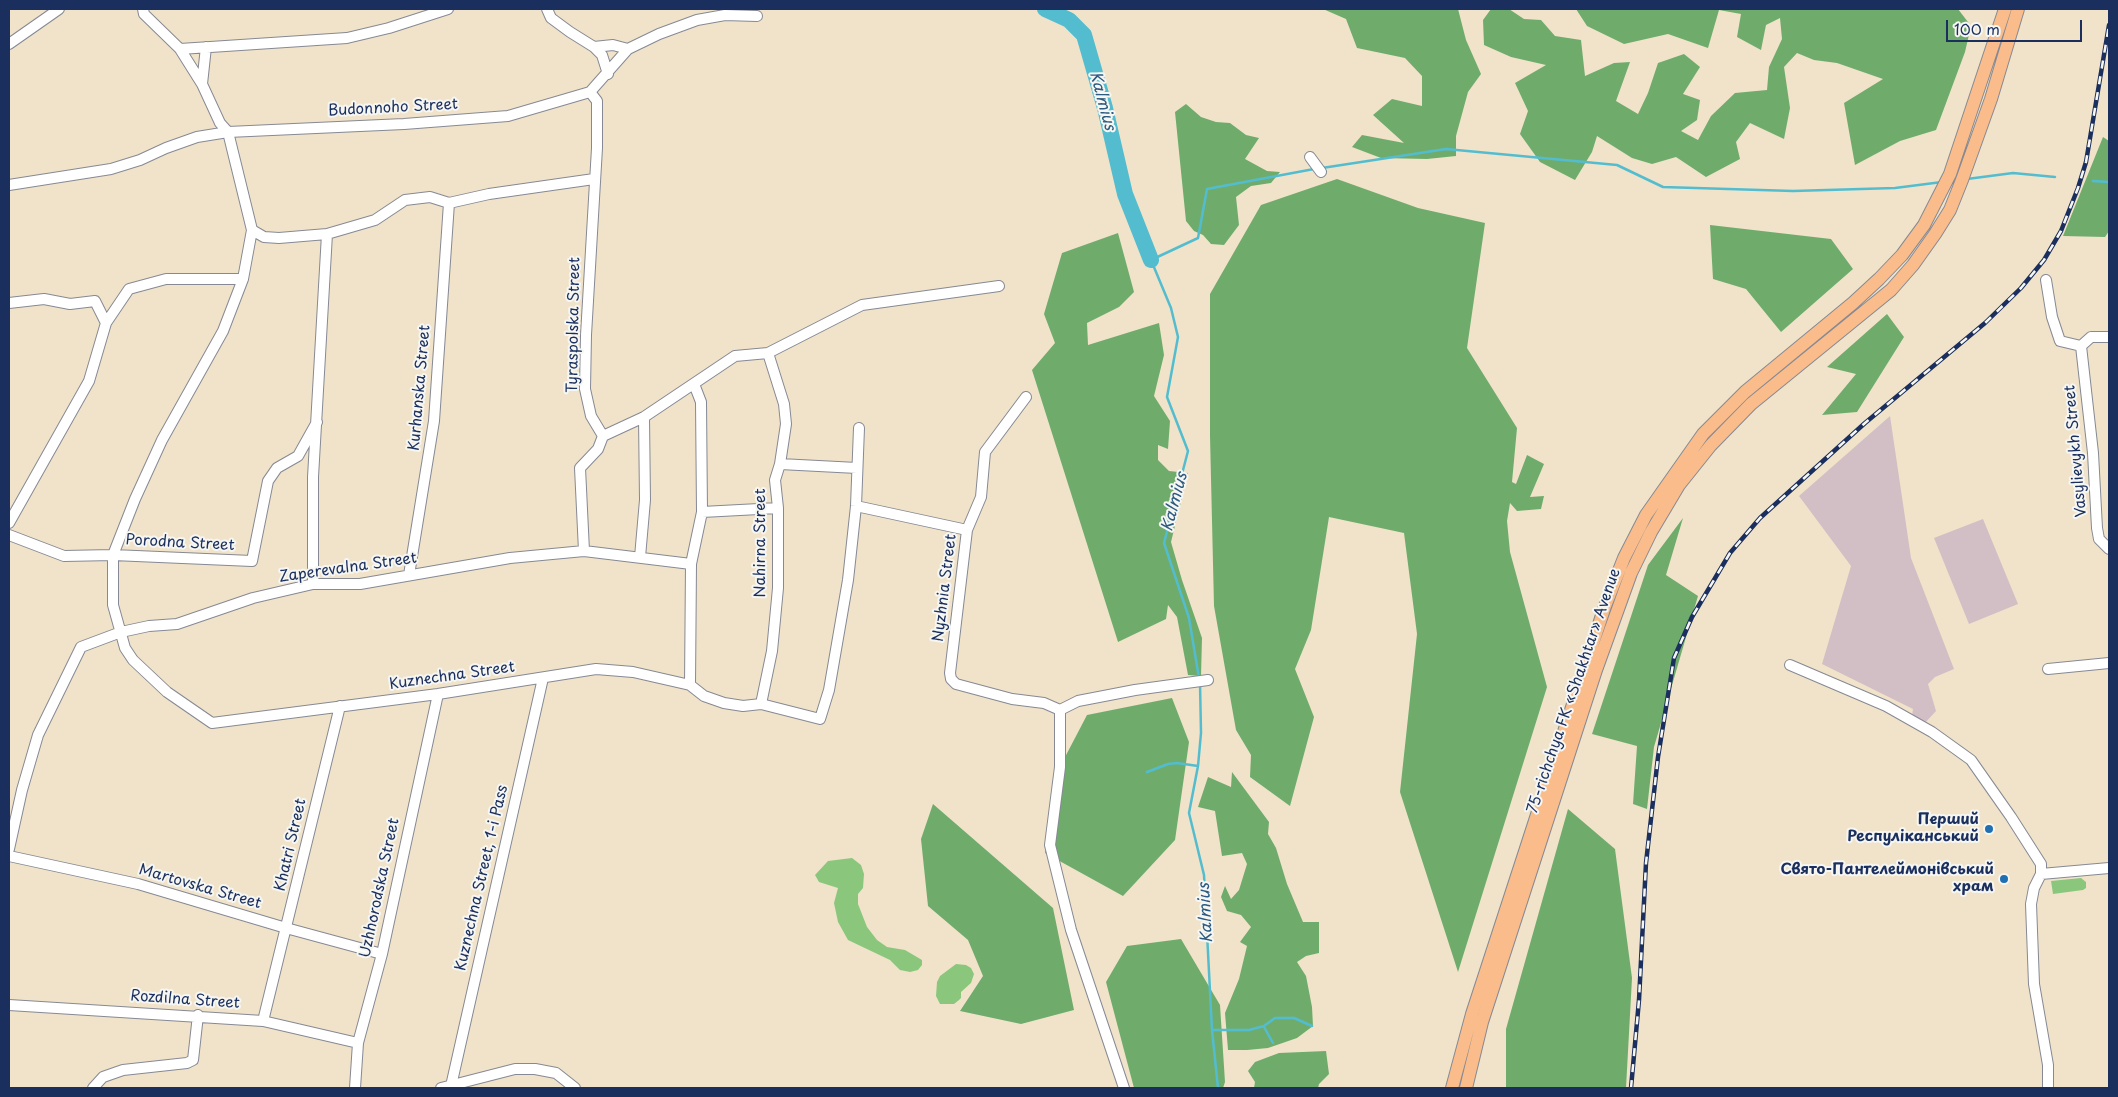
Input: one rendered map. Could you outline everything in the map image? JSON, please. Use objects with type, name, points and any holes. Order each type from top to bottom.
[{"type":"main road","name":"75-richchya FK «Shakhtar» Avenue","points":[[1452,1088],[1472,1014],[1605,606],[1624,558],[1646,514],[1703,434],[1745,392],[1853,303],[1879,279],[1902,255],[1924,226],[1950,174],[2005,9]]},
{"type":"main road","name":"75-richchya FK «Shakhtar» Avenue","points":[[1466,1088],[1482,1022],[1599,662],[1631,573],[1651,532],[1679,485],[1711,445],[1751,404],[1891,290],[1919,257],[1950,210],[1962,180],[2006,54],[2018,9]]},
{"type":"street","points":[[9,44],[59,9]]},
{"type":"street","points":[[113,555],[162,440],[223,331],[243,279],[252,230],[228,132],[220,123],[202,84],[180,49],[144,14],[142,9]]},
{"type":"street","points":[[180,49],[347,38],[389,28],[448,9]]},
{"type":"street","points":[[547,9],[551,18],[594,47],[602,55],[608,74]]},
{"type":"street","name":"Budonnoho Street","points":[[9,185],[111,169],[140,160],[197,137],[228,132],[404,124],[508,116],[590,92],[608,74],[628,49],[659,34],[697,20],[725,15],[757,16]]},
{"type":"street","points":[[594,47],[603,45],[628,49]]},
{"type":"street","points":[[202,84],[206,47]]},
{"type":"street","name":"Tyraspolska Street","points":[[590,92],[596,101],[598,121],[586,335],[586,390],[591,416],[603,436]]},
{"type":"street","points":[[1310,157],[1321,172]]},
{"type":"street","points":[[252,230],[264,237],[279,238],[327,234],[375,220],[406,200],[430,197],[449,203],[489,194],[594,179]]},
{"type":"street","name":"Kurhanska Street","points":[[409,575],[434,421],[449,203]]},
{"type":"street","name":"Porodna Street","points":[[313,584],[313,477],[327,234]]},
{"type":"street","points":[[9,522],[89,381],[106,323],[129,288],[166,279],[243,279]]},
{"type":"street","points":[[2046,280],[2052,317],[2060,341],[2081,346],[2091,337],[2109,337]]},
{"type":"street","points":[[584,551],[580,468],[598,449],[603,436],[644,417],[735,356],[768,353],[862,305],[999,286]]},
{"type":"street","points":[[9,302],[44,299],[70,304],[95,301],[106,323]]},
{"type":"street","name":"Vasylievykh Street","points":[[2081,346],[2093,454],[2097,528],[2099,539],[2109,549]]},
{"type":"street","name":"Nahirna Street","points":[[761,704],[772,651],[778,588],[778,508],[775,480],[780,464],[786,424],[784,404],[768,353]]},
{"type":"street","points":[[690,685],[691,564],[702,512],[701,402],[694,384]]},
{"type":"street","name":"Nyzhnia Street","points":[[1026,397],[985,452],[981,497],[967,530],[950,673],[951,679],[956,684],[1012,699],[1044,703],[1060,710]]},
{"type":"street","points":[[640,557],[645,500],[644,417]]},
{"type":"street","name":"Porodna Street","points":[[9,535],[64,556],[113,555],[252,561],[268,481],[277,468],[298,456],[317,422]]},
{"type":"street","points":[[859,428],[856,506],[967,530]]},
{"type":"street","points":[[780,464],[857,468]]},
{"type":"street","name":"Kuznechna Street","points":[[113,555],[113,605],[125,648],[146,675],[212,723],[438,694],[596,670],[633,672],[690,685],[704,696],[724,703],[743,706],[761,704],[820,719],[829,690],[848,580],[856,506]]},
{"type":"street","points":[[702,512],[778,508]]},
{"type":"street","name":"Zaperevalna Street","points":[[9,849],[22,790],[38,735],[81,648],[122,632],[149,626],[177,624],[253,598],[313,584],[360,584],[510,558],[584,551],[691,564]]},
{"type":"street","points":[[2048,669],[2109,663]]},
{"type":"street","points":[[1790,665],[1886,706],[1932,732],[1971,760],[2012,817],[2041,864],[2041,874],[2034,888],[2031,904],[2034,984],[2048,1065],[2048,1088]]},
{"type":"street","name":"Kuznechna Street, 1-i Pass","points":[[446,1087],[543,678]]},
{"type":"street","points":[[1124,1088],[1071,930],[1050,844],[1060,767],[1060,710],[1078,701],[1208,680]]},
{"type":"street","name":"Uzhhorodska Street","points":[[355,1088],[358,1043],[382,954],[438,694]]},
{"type":"street","name":"Khatri Street","points":[[263,1021],[340,706]]},
{"type":"street","name":"Martovska Street","points":[[9,856],[138,884],[382,954]]},
{"type":"street","points":[[2041,874],[2109,868]]},
{"type":"street","name":"Rozdilna Street","points":[[9,1005],[198,1015],[263,1021],[358,1043]]},
{"type":"street","points":[[94,1088],[103,1077],[123,1070],[187,1063],[193,1060],[198,1015]]},
{"type":"street","points":[[446,1087],[515,1069],[535,1069],[556,1073],[575,1088]]},
{"type":"shaded area","points":[[1890,416],[1911,558],[1954,669],[1935,677],[1928,684],[1936,711],[1924,724],[1912,716],[1913,709],[1822,664],[1851,566],[1799,496]]},
{"type":"shaded area","points":[[1983,519],[2018,604],[1969,624],[1934,538]]},
{"type":"green space","points":[[1323,9],[1458,9],[1466,40],[1481,74],[1468,92],[1456,136],[1456,156],[1427,159],[1381,158],[1352,147],[1362,135],[1404,143],[1373,115],[1392,99],[1422,106],[1422,76],[1405,58],[1357,48],[1346,19]]},
{"type":"green space","points":[[1491,9],[1509,9],[1524,19],[1541,20],[1555,36],[1581,40],[1585,76],[1614,63],[1630,62],[1616,101],[1638,114],[1648,93],[1658,63],[1684,54],[1700,67],[1683,94],[1700,100],[1697,120],[1681,131],[1698,140],[1711,116],[1735,93],[1767,90],[1769,67],[1782,39],[1780,18],[1766,25],[1761,50],[1737,37],[1741,14],[1719,10],[1708,48],[1668,34],[1624,44],[1587,26],[1576,9],[1958,9],[1971,26],[1965,52],[1936,130],[1900,141],[1855,165],[1844,103],[1883,79],[1837,63],[1814,60],[1797,53],[1784,67],[1790,108],[1784,139],[1750,123],[1736,142],[1740,159],[1706,177],[1676,157],[1652,164],[1632,158],[1597,136],[1592,152],[1575,180],[1540,162],[1520,134],[1528,111],[1515,83],[1546,65],[1511,57],[1484,45],[1483,20]]},
{"type":"green space","points":[[1186,104],[1201,117],[1216,122],[1230,123],[1246,135],[1259,138],[1245,159],[1267,171],[1280,172],[1271,183],[1251,186],[1236,197],[1239,225],[1224,245],[1211,244],[1203,235],[1194,231],[1186,221],[1175,112]]},
{"type":"green space","points":[[2103,137],[2109,141],[2109,231],[2105,237],[2063,236]]},
{"type":"green space","points":[[1337,179],[1418,208],[1485,223],[1467,348],[1517,428],[1512,482],[1516,484],[1527,455],[1544,464],[1530,497],[1544,496],[1541,509],[1517,511],[1510,503],[1507,521],[1510,552],[1547,687],[1458,972],[1400,792],[1417,634],[1404,533],[1329,517],[1311,630],[1295,669],[1314,717],[1290,806],[1250,777],[1251,755],[1236,730],[1214,606],[1210,436],[1210,294],[1261,205]]},
{"type":"green space","points":[[1710,225],[1831,239],[1853,269],[1781,332],[1746,289],[1713,279]]},
{"type":"green space","points":[[1118,233],[1134,292],[1119,307],[1087,323],[1088,345],[1159,323],[1164,355],[1154,396],[1170,421],[1168,449],[1158,445],[1158,460],[1169,471],[1188,473],[1171,542],[1202,638],[1201,676],[1188,675],[1177,617],[1168,605],[1166,619],[1118,642],[1032,370],[1055,343],[1044,314],[1062,253]]},
{"type":"green space","points":[[1887,314],[1904,337],[1857,412],[1822,415],[1856,374],[1827,367]]},
{"type":"green space","points":[[1683,518],[1666,575],[1698,596],[1654,747],[1647,809],[1633,804],[1637,746],[1592,734],[1648,565]]},
{"type":"green space","points":[[1172,698],[1189,742],[1175,840],[1123,896],[1045,853],[1064,759],[1087,715]]},
{"type":"green space","points":[[1232,772],[1269,822],[1268,834],[1276,848],[1287,884],[1303,922],[1319,922],[1319,953],[1306,956],[1297,962],[1306,976],[1312,1007],[1313,1026],[1297,1038],[1268,1048],[1247,1050],[1228,1050],[1225,1013],[1239,979],[1247,946],[1240,942],[1251,927],[1241,915],[1227,911],[1221,897],[1225,886],[1231,899],[1239,890],[1247,864],[1242,853],[1222,856],[1215,811],[1198,807],[1208,777],[1231,787]]},
{"type":"green space","points":[[933,804],[1053,908],[1074,1010],[1021,1024],[960,1011],[983,976],[968,940],[928,906],[921,839]]},
{"type":"green space","points":[[1568,809],[1615,849],[1632,978],[1626,1088],[1506,1088],[1506,1029]]},
{"type":"green space","points":[[852,858],[861,865],[864,874],[863,888],[858,894],[858,904],[867,927],[877,940],[887,947],[905,950],[922,960],[922,965],[918,970],[910,972],[900,970],[890,960],[848,940],[838,922],[834,903],[838,888],[819,882],[815,875],[828,861]]},
{"type":"green space","points":[[2081,878],[2086,882],[2086,888],[2083,890],[2053,894],[2051,881]]},
{"type":"green space","points":[[1181,939],[1220,1005],[1225,1082],[1223,1088],[1134,1088],[1106,982],[1127,946]]},
{"type":"green space","points":[[956,964],[966,965],[971,968],[974,974],[971,983],[961,992],[961,998],[954,1004],[940,1004],[936,996],[937,982],[940,976]]},
{"type":"green space","points":[[1326,1051],[1329,1074],[1319,1084],[1318,1088],[1254,1088],[1255,1082],[1248,1071],[1255,1062],[1279,1053]]},
{"type":"waterway","name":"Kalmius","points":[[1045,9],[1069,20],[1084,35],[1105,108],[1125,194],[1151,260]]},
{"type":"waterway","points":[[1322,168],[1446,149],[1617,165],[1663,187],[1793,191],[1895,188],[1942,182]]},
{"type":"waterway","name":"Kalmius","points":[[1199,678],[1189,618],[1164,543],[1188,451],[1167,397],[1178,337],[1171,308],[1151,260],[1198,238],[1207,189],[1314,169]]},
{"type":"waterway","points":[[1967,179],[2013,173],[2055,177]]},
{"type":"waterway","points":[[2093,181],[2109,182]]},
{"type":"waterway","name":"Kalmius","points":[[1200,683],[1201,733],[1198,766],[1189,813],[1204,875],[1212,1030],[1218,1088]]},
{"type":"waterway","points":[[1147,772],[1168,764],[1177,763],[1198,766]]},
{"type":"waterway","points":[[1212,1030],[1249,1030],[1264,1026],[1275,1018],[1294,1018],[1312,1026]]},
{"type":"waterway","points":[[1264,1027],[1273,1043]]},
{"type":"railway","points":[[1631,1088],[1639,1000],[1646,863],[1658,757],[1674,658],[1692,617],[1730,553],[1760,518],[1865,423],[1985,323],[2021,288],[2044,260],[2061,231],[2086,162],[2109,25]]},
{"type":"place","name":"Перший Респуліканський","points":[[1989,829]]},
{"type":"place","name":"Свято-Пантелеймонівський храм","points":[[2004,879]]}]
